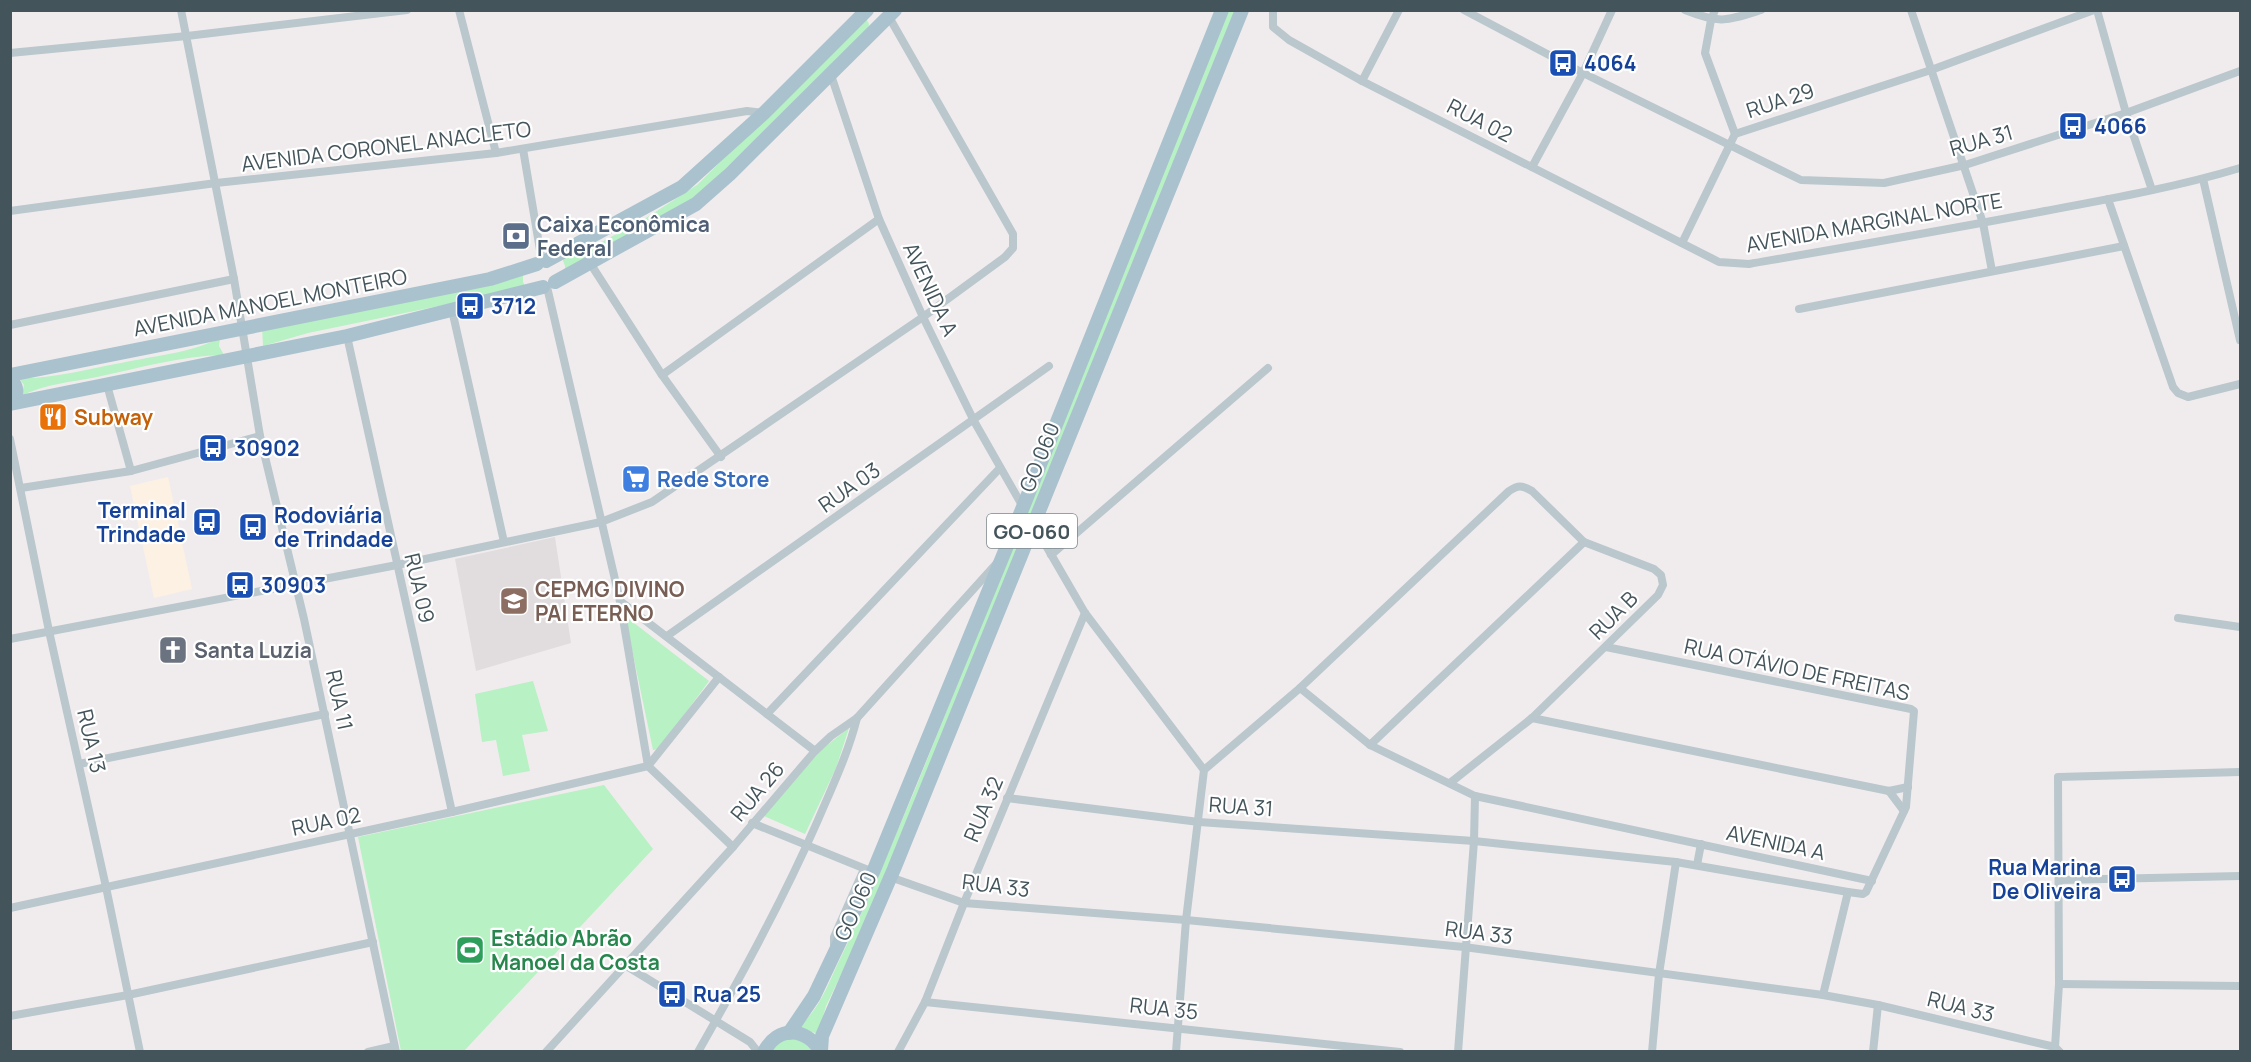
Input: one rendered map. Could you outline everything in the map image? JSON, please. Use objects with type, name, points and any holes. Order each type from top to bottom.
[{"type":"main road","name":"AVENIDA MANOEL MONTEIRO","points":[[10,404],[16,395],[16,389],[10,377],[490,279],[542,262],[682,187],[764,113],[867,10]]},
{"type":"main road","name":"GO 060","points":[[789,1032],[814,996],[834,953],[1023,507],[1222,10]]},
{"type":"main road","name":"GO 060","points":[[821,1052],[822,1036],[890,877],[1242,10]]},
{"type":"main road","points":[[10,404],[347,336],[548,285],[696,204],[831,75],[889,13]]},
{"type":"main road","points":[[542,262],[554,265],[556,269],[557,278],[548,285],[534,282],[532,277],[534,267],[542,262]]},
{"type":"main road","points":[[764,1052],[774,1038],[789,1032]]},
{"type":"main road","name":"GO-060","points":[[789,1032],[808,1036],[821,1052]]},
{"type":"street","name":"RUA 11","points":[[181,10],[234,279],[245,357],[260,436],[325,714],[395,1049]]},
{"type":"street","points":[[10,53],[187,36],[407,10]]},
{"type":"street","points":[[459,10],[496,153]]},
{"type":"street","name":"RUA 02","points":[[1273,10],[1274,27],[1290,40],[1362,81],[1532,167]]},
{"type":"street","points":[[1362,81],[1399,10]]},
{"type":"street","name":"RUA 29","points":[[1464,10],[1583,73],[1728,144],[1735,134],[1931,70],[2096,10]]},
{"type":"street","points":[[1532,167],[1583,73],[1612,10]]},
{"type":"street","points":[[1686,10],[1710,20],[1732,19],[1761,10]]},
{"type":"street","points":[[1715,10],[1710,20],[1706,53],[1735,134]]},
{"type":"street","points":[[1911,10],[1965,165],[1983,223],[1992,271]]},
{"type":"street","points":[[2096,10],[2126,113],[2152,190]]},
{"type":"street","points":[[10,639],[397,565],[601,522],[652,502],[923,318],[1005,257],[1012,248],[1013,234],[889,13]]},
{"type":"street","name":"RUA 31","points":[[1728,144],[1801,180],[1884,183],[1965,165],[2126,113],[2241,70]]},
{"type":"street","name":"AVENIDA A","points":[[831,75],[879,219],[923,318],[974,421],[1023,507]]},
{"type":"street","name":"AVENIDA CORONEL ANACLETO","points":[[10,211],[216,183],[496,153],[747,111],[764,113]]},
{"type":"street","points":[[1682,243],[1728,144]]},
{"type":"street","points":[[523,149],[542,262]]},
{"type":"street","name":"AVENIDA MARGINAL NORTE","points":[[1532,167],[1719,262],[1749,264],[2108,199],[2203,179],[2241,168]]},
{"type":"street","points":[[2203,179],[2241,340]]},
{"type":"street","points":[[2108,199],[2173,387],[2178,393],[2188,397],[2241,384]]},
{"type":"street","points":[[662,375],[879,219]]},
{"type":"street","points":[[1799,309],[2124,246]]},
{"type":"street","points":[[590,263],[662,375],[721,457]]},
{"type":"street","points":[[10,325],[234,279]]},
{"type":"street","points":[[548,285],[620,601],[648,766],[733,847]]},
{"type":"street","points":[[452,310],[504,543]]},
{"type":"street","name":"RUA 09","points":[[347,336],[452,812]]},
{"type":"street","name":"RUA 03","points":[[667,636],[974,421],[1034,375],[1050,366]]},
{"type":"street","points":[[1051,555],[1268,368]]},
{"type":"street","points":[[107,385],[131,471]]},
{"type":"street","points":[[21,489],[131,471],[260,436]]},
{"type":"street","name":"RUA 13","points":[[10,439],[48,631],[106,887],[140,1052]]},
{"type":"street","points":[[766,714],[1000,468]]},
{"type":"street","name":"RUA B","points":[[1300,688],[1516,486],[1524,486],[1532,491],[1584,542],[1654,569],[1661,575],[1663,585],[1658,595],[1606,647],[1532,718],[1450,783]]},
{"type":"street","points":[[1034,525],[1085,613],[1204,770],[1186,920],[1176,1052]]},
{"type":"street","points":[[1370,745],[1584,542]]},
{"type":"street","name":"RUA 26","points":[[546,1052],[733,847],[814,751],[857,718],[1001,558]]},
{"type":"street","points":[[620,601],[814,751]]},
{"type":"street","name":"RUA 32","points":[[898,1052],[925,1002],[1085,613]]},
{"type":"street","points":[[2178,618],[2241,627]]},
{"type":"street","name":"RUA OTÁVIO DE FREITAS","points":[[1606,647],[1911,709],[1916,716],[1904,811],[1872,881]]},
{"type":"street","points":[[648,766],[719,677]]},
{"type":"street","points":[[1204,770],[1300,688]]},
{"type":"street","name":"AVENIDA A","points":[[1300,688],[1370,745],[1474,796],[1872,881]]},
{"type":"street","points":[[79,764],[325,714]]},
{"type":"street","points":[[698,1052],[770,922],[850,747],[857,718]]},
{"type":"street","points":[[1532,718],[1889,791],[1908,787]]},
{"type":"street","name":"RUA 02","points":[[10,908],[452,812],[648,766]]},
{"type":"street","points":[[2055,1050],[2059,984],[2058,777],[2241,772]]},
{"type":"street","points":[[1889,791],[1904,811]]},
{"type":"street","points":[[1458,1052],[1464,947],[1474,841],[1474,796]]},
{"type":"street","name":"RUA 31","points":[[1007,798],[1199,822],[1474,841]]},
{"type":"street","points":[[753,823],[869,870]]},
{"type":"street","name":"AVENIDA A","points":[[1474,841],[1676,862],[1848,892]]},
{"type":"street","points":[[1697,865],[1701,844]]},
{"type":"street","points":[[1652,1052],[1659,974],[1676,862]]},
{"type":"street","points":[[2060,880],[2241,876]]},
{"type":"street","name":"RUA 33","points":[[890,877],[964,903],[1186,920],[1464,947],[1823,995],[1878,1005],[2055,1050]]},
{"type":"street","points":[[1823,995],[1848,892],[1863,894],[1872,881]]},
{"type":"street","points":[[10,1016],[128,995],[373,942]]},
{"type":"street","points":[[625,965],[750,1042],[758,1052]]},
{"type":"street","points":[[2059,984],[2241,986]]},
{"type":"street","name":"RUA 35","points":[[925,1002],[1400,1052]]},
{"type":"street","points":[[1873,1052],[1878,1005]]},
{"type":"street","points":[[750,1042],[774,1038]]},
{"type":"street","points":[[368,1052],[395,1049]]},
{"type":"shaded area","points":[[168,477],[192,589],[154,598],[130,486]]},
{"type":"shaded area","name":"CEPMG DIVINO PAI ETERNO","points":[[555,537],[571,643],[476,671],[455,559]]},
{"type":"green space","points":[[1228,11],[1236,11],[1040,499],[860,935],[826,1006],[818,1034],[798,1027],[812,1013],[827,988],[914,792]]},
{"type":"green space","points":[[864,20],[867,20],[869,24],[868,30],[694,199],[565,275],[562,258],[585,251],[646,218],[697,185]]},
{"type":"green space","points":[[523,273],[526,288],[308,333],[263,346],[262,327],[283,327],[510,278]]},
{"type":"green space","points":[[220,338],[219,346],[224,355],[160,363],[49,386],[21,396],[24,385],[19,378],[57,375],[172,354]]},
{"type":"green space","points":[[625,616],[709,681],[659,749],[653,750]]},
{"type":"green space","points":[[533,681],[548,731],[522,735],[530,771],[503,776],[496,740],[482,742],[475,694]]},
{"type":"green space","points":[[849,728],[836,768],[805,834],[764,816],[821,750]]},
{"type":"green space","name":"Estádio Abrão Manoel da Costa","points":[[604,785],[653,849],[464,1051],[401,1051],[358,837]]},
{"type":"green space","points":[[798,1038],[814,1052],[769,1052],[782,1039]]},
{"type":"place","name":"4064","points":[[1563,63]]},
{"type":"place","name":"4066","points":[[2073,126]]},
{"type":"place","name":"Caixa Econômica Federal","points":[[516,236]]},
{"type":"place","name":"3712","points":[[470,306]]},
{"type":"place","name":"Subway","points":[[53,417]]},
{"type":"place","name":"30902","points":[[213,448]]},
{"type":"place","name":"Rede Store","points":[[636,479]]},
{"type":"place","name":"Terminal Trindade","points":[[207,522]]},
{"type":"place","name":"Rodoviária de Trindade","points":[[253,527]]},
{"type":"place","name":"30903","points":[[240,585]]},
{"type":"place","name":"CEPMG DIVINO PAI ETERNO","points":[[514,601]]},
{"type":"place","name":"Santa Luzia","points":[[173,650]]},
{"type":"place","name":"Rua Marina De Oliveira","points":[[2122,879]]},
{"type":"place","name":"Estádio Abrão Manoel da Costa","points":[[470,950]]},
{"type":"place","name":"Rua 25","points":[[672,994]]}]
